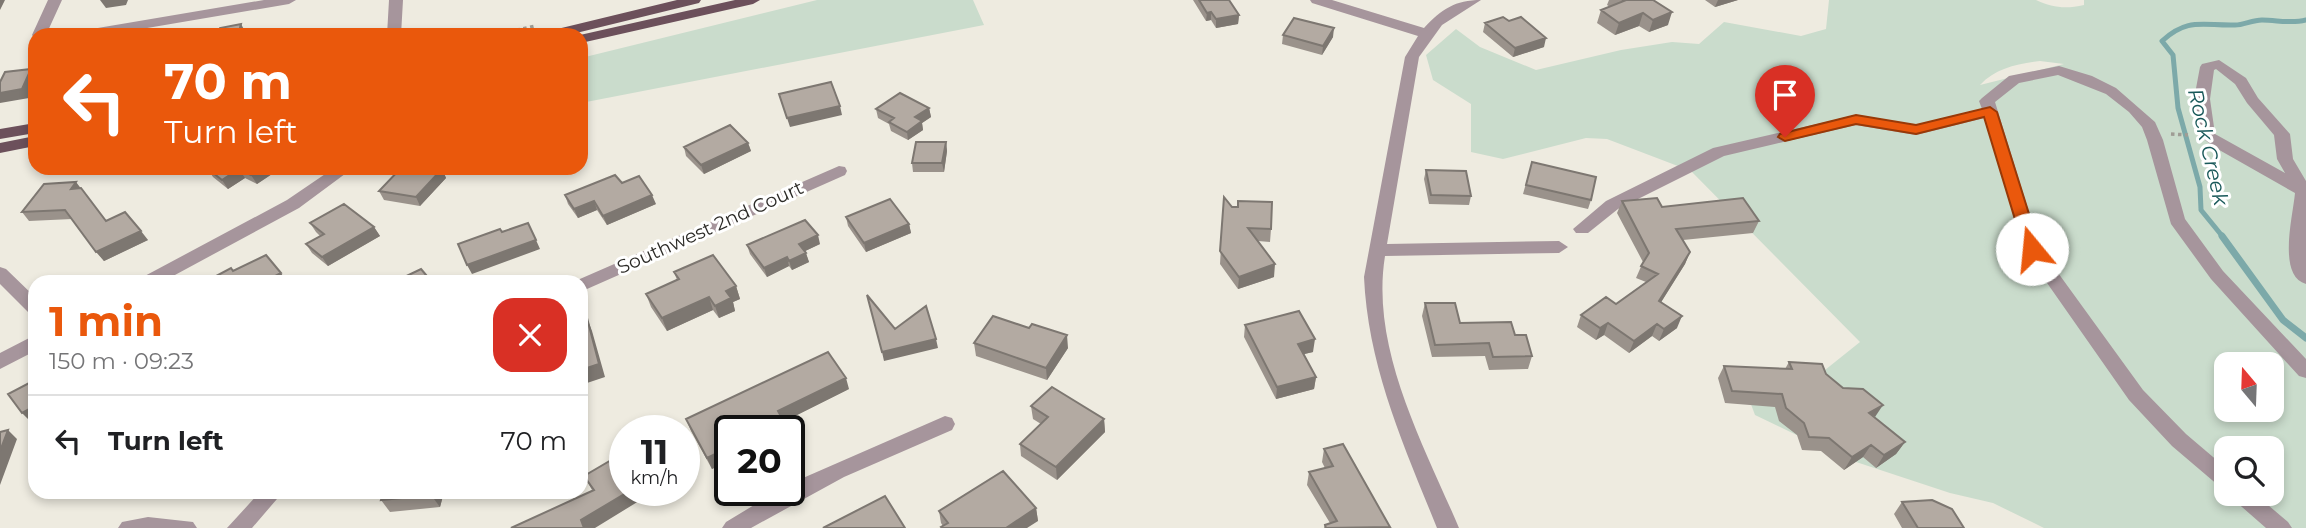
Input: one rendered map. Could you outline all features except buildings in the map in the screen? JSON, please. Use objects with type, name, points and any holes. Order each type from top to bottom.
[{"type":"main road","points":[[579,28],[694,0]]},
{"type":"main road","points":[[588,37],[753,0]]},
{"type":"main road","points":[[0,134],[28,129]]},
{"type":"main road","points":[[0,148],[28,142]]},
{"type":"street","points":[[42,28],[55,0]]},
{"type":"street","points":[[122,28],[289,0]]},
{"type":"street","points":[[394,28],[396,0]]},
{"type":"street","points":[[1317,0],[1425,33]]},
{"type":"street","points":[[1448,528],[1395,395],[1377,339],[1373,277],[1412,57],[1425,33],[1440,18],[1474,0]]},
{"type":"street","points":[[2305,191],[2208,136],[2202,99],[2207,68],[2219,64],[2241,81],[2268,121],[2282,134],[2285,159],[2305,191],[2297,249],[2300,271],[2306,278]]},
{"type":"street","points":[[2214,470],[2179,440],[2136,395],[2032,249],[1987,101],[2014,79],[2059,70],[2087,79],[2111,91],[2134,109],[2149,125],[2177,220],[2217,275],[2306,371]]},
{"type":"street","points":[[1581,229],[1612,205],[1719,152],[1856,120],[1916,130],[1990,112]]},
{"type":"street","name":"Southwest 2nd Court","points":[[588,281],[839,171]]},
{"type":"street","points":[[160,275],[293,204],[335,175]]},
{"type":"street","points":[[1378,250],[1559,247]]},
{"type":"street","points":[[0,273],[28,302]]},
{"type":"street","points":[[0,362],[28,346]]},
{"type":"street","points":[[733,528],[797,489],[872,453],[945,424]]},
{"type":"street","points":[[238,528],[266,499]]},
{"type":"street","points":[[2255,506],[2281,528]]},
{"type":"street","points":[[129,528],[186,528]]},
{"type":"path","points":[[2152,133],[2208,136]]},
{"type":"green space","points":[[817,0],[973,0],[984,25],[588,102],[588,56]]},
{"type":"green space","points":[[1829,0],[2036,0],[2065,7],[2084,5],[2084,0],[2306,0],[2306,528],[2044,528],[1993,503],[1950,493],[1844,458],[1755,415],[1749,399],[1805,386],[1860,342],[1691,171],[1607,139],[1586,138],[1503,159],[1471,152],[1471,104],[1433,80],[1426,55],[1456,29],[1480,47],[1536,70],[1621,50],[1672,42],[1699,44],[1724,22],[1801,36],[1826,29]],"holes":[[[2040,61],[2064,64],[1980,85],[1993,74],[2007,68]]]},
{"type":"waterway","name":"Rock Creek","points":[[2223,237],[2201,210],[2200,187],[2178,108],[2173,55],[2162,41],[2171,33],[2196,24],[2235,25],[2258,20],[2306,20]]},
{"type":"waterway","name":"Rock Creek","points":[[2222,236],[2283,320],[2306,338]]},
{"type":"route","points":[[1785,137],[1856,120],[1916,130],[1990,112],[2002,148],[2007,175],[2032,249]]}]
